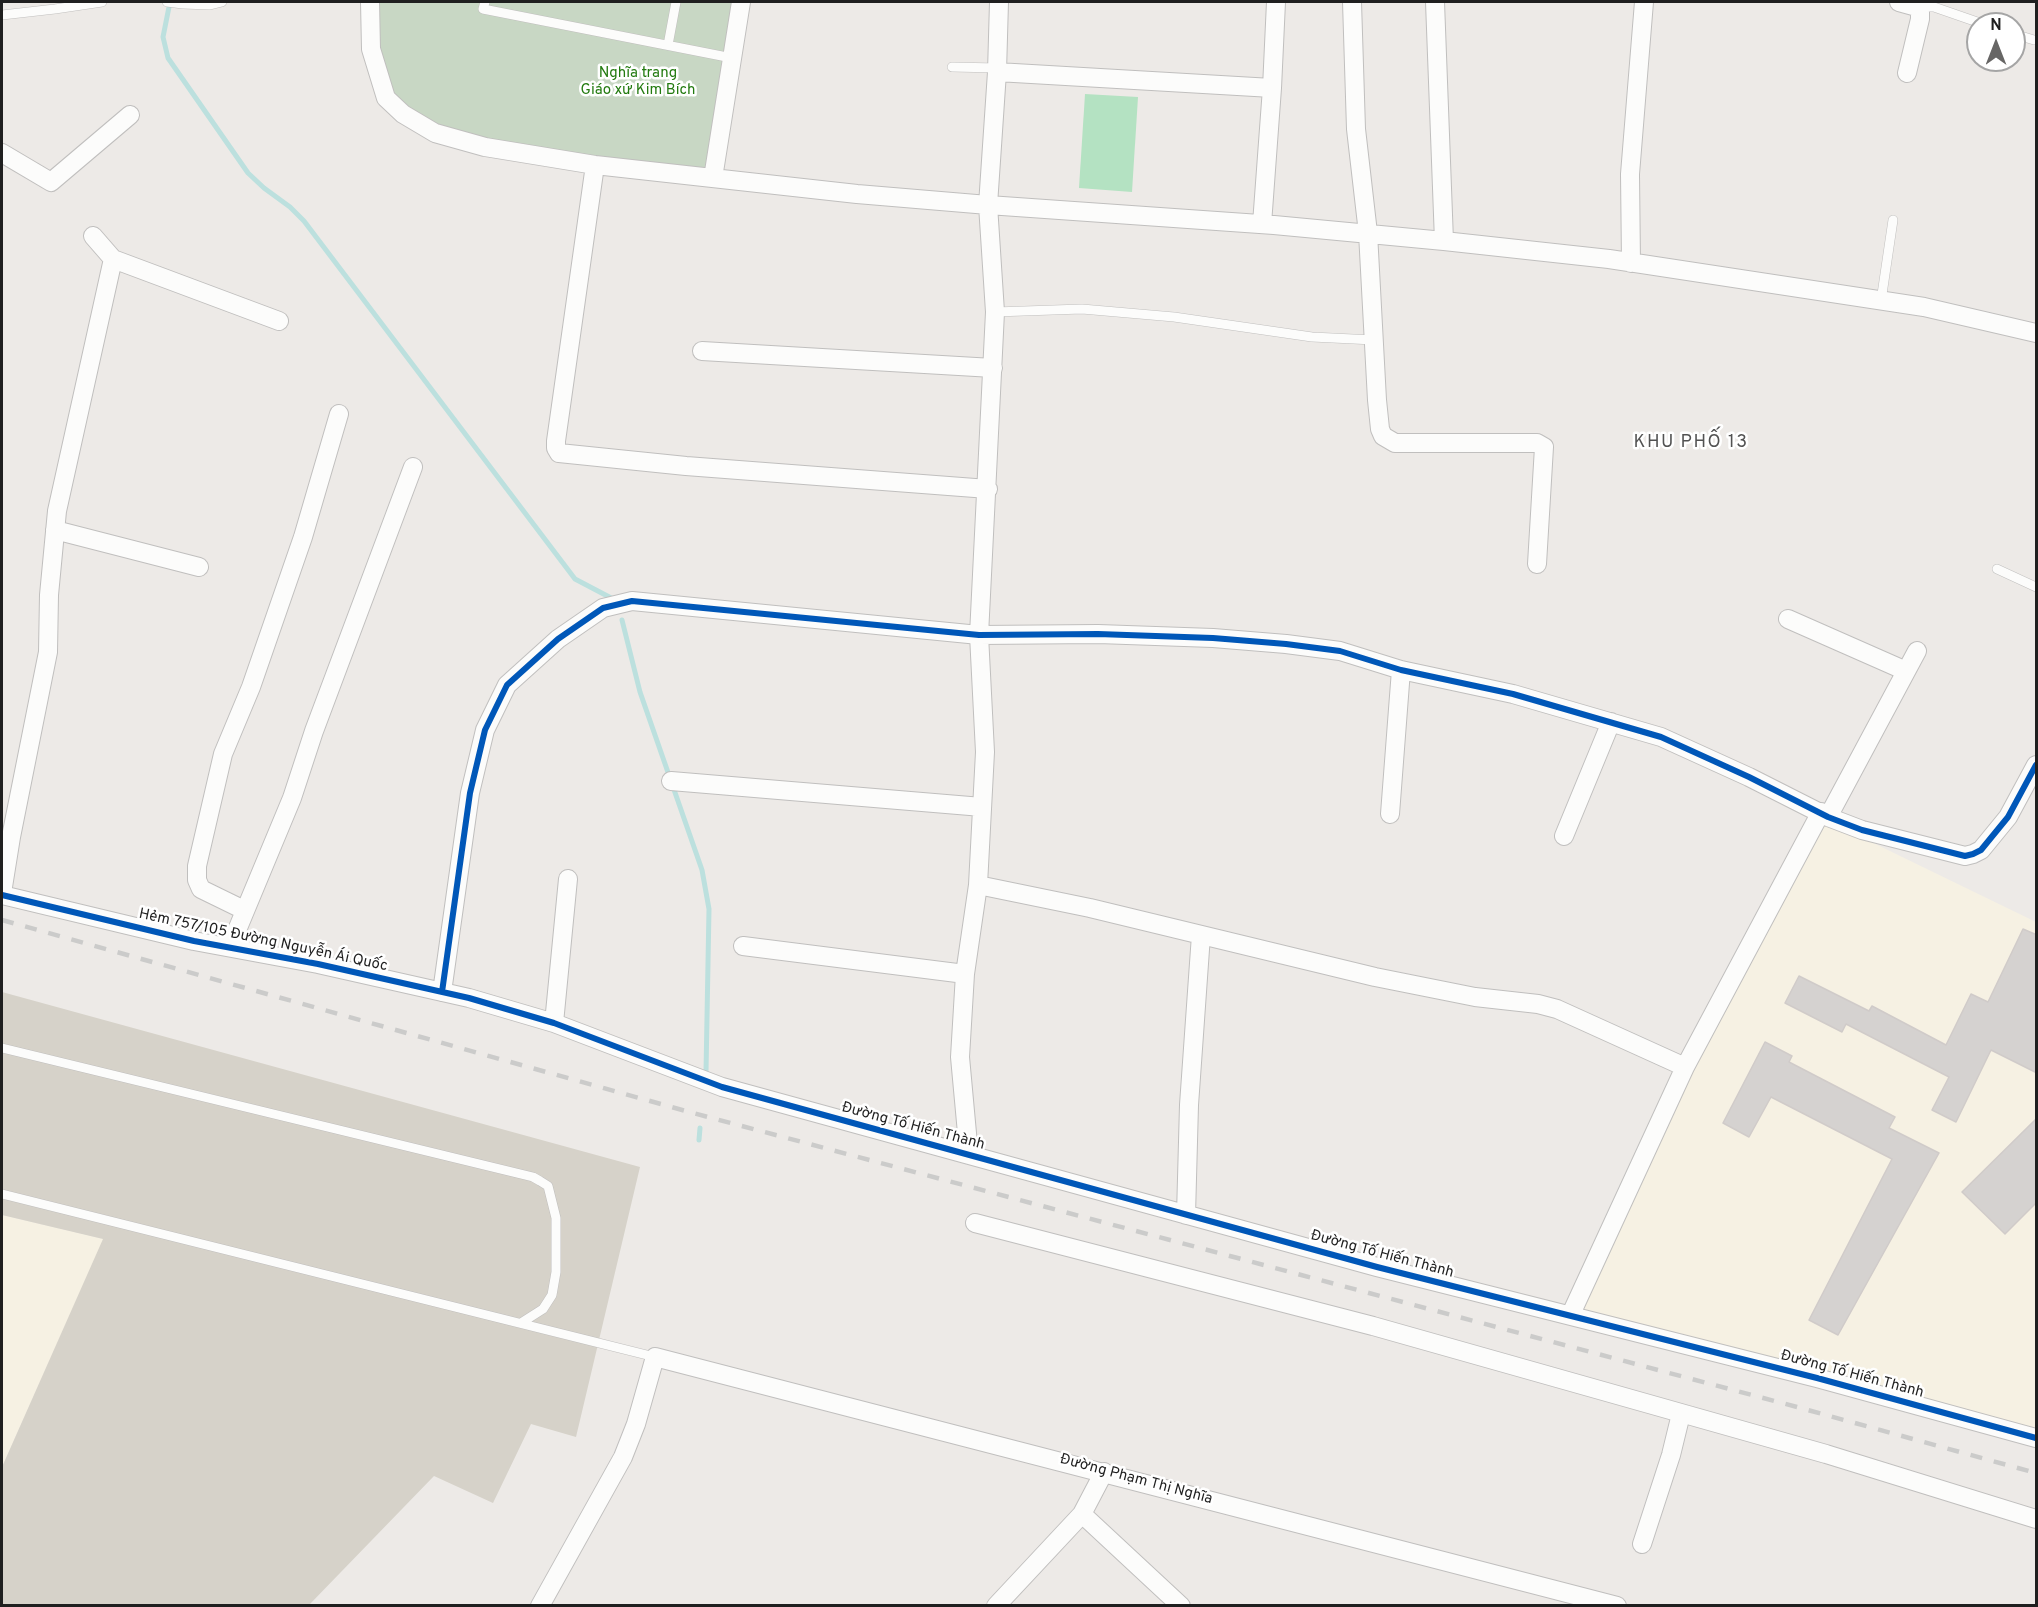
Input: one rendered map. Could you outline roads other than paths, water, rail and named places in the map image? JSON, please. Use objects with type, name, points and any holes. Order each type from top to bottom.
[{"type":"street","points":[[370,2],[371,49],[386,98],[403,114],[435,133],[485,147],[595,165],[857,194],[1368,233],[1631,263],[1924,308],[2037,333]]},
{"type":"street","points":[[713,178],[741,2]]},
{"type":"street","points":[[969,1155],[960,1058],[965,974],[978,885],[985,752],[979,635],[995,312],[988,205],[999,2]]},
{"type":"street","points":[[1263,224],[1276,2]]},
{"type":"street","points":[[1352,2],[1356,129],[1368,233],[1380,429],[1383,436],[1395,443],[1537,443],[1544,447],[1537,564]]},
{"type":"street","points":[[1435,2],[1444,241]]},
{"type":"street","points":[[1631,263],[1630,174],[1644,2]]},
{"type":"street","points":[[1899,2],[1917,7],[1920,12],[1907,73]]},
{"type":"street","points":[[997,70],[1272,88]]},
{"type":"street","points":[[2,153],[51,182],[130,115]]},
{"type":"street","points":[[595,165],[556,441],[559,453],[686,466],[988,489]]},
{"type":"street","points":[[93,236],[113,259],[279,321]]},
{"type":"street","points":[[2,894],[11,837],[48,652],[49,595],[57,511],[113,259]]},
{"type":"street","points":[[702,351],[993,368]]},
{"type":"street","points":[[244,910],[201,889],[197,880],[197,866],[223,754],[251,687],[303,537],[339,414]]},
{"type":"street","points":[[230,947],[292,798],[318,720],[413,467]]},
{"type":"street","points":[[55,530],[199,567]]},
{"type":"street","points":[[442,992],[470,793],[485,730],[507,685],[558,639],[603,608],[632,601],[979,635],[1098,634],[1213,638],[1340,651],[1401,670],[1513,694],[1661,737],[1825,814],[1878,835],[1965,855],[1981,850],[2008,818],[2037,765]]},
{"type":"street","points":[[1788,619],[1906,672]]},
{"type":"street","points":[[1571,1314],[1685,1067],[1917,651]]},
{"type":"street","points":[[1390,814],[1401,670]]},
{"type":"street","points":[[1564,836],[1611,722]]},
{"type":"street","points":[[671,781],[982,807]]},
{"type":"street","points":[[554,1023],[568,879]]},
{"type":"street","points":[[978,885],[1090,908],[1375,977],[1475,997],[1538,1004],[1557,1009],[1685,1067]]},
{"type":"street","name":"Hẻm 757/105 Đường Nguyễn Ái Quốc","points":[[2,894],[194,941],[318,964],[470,998],[554,1023],[723,1087]]},
{"type":"street","points":[[1186,1215],[1189,1105],[1201,935]]},
{"type":"street","points":[[743,946],[965,974]]},
{"type":"street","name":"Đường Tố Hiến Thành","points":[[723,1087],[1377,1267],[1571,1314],[2037,1438]]},
{"type":"street","points":[[975,1223],[1311,1308],[1826,1454],[2037,1519]]},
{"type":"street","points":[[540,1605],[622,1457],[636,1424],[655,1357]]},
{"type":"street","name":"Đường Phạm Thị Nghĩa","points":[[655,1357],[1617,1605]]},
{"type":"street","points":[[1642,1544],[1682,1414]]},
{"type":"street","points":[[996,1605],[1082,1514],[1104,1472]]},
{"type":"street","points":[[1082,1514],[1181,1605]]},
{"type":"lane","points":[[2,15],[102,2]]},
{"type":"lane","points":[[167,2],[210,5],[222,2]]},
{"type":"lane","points":[[485,2],[483,9],[732,58]]},
{"type":"lane","points":[[668,45],[676,2]]},
{"type":"lane","points":[[1917,7],[1934,7],[1966,18]]},
{"type":"lane","points":[[2026,38],[2034,40]]},
{"type":"lane","points":[[952,67],[997,70]]},
{"type":"lane","points":[[1881,301],[1893,220]]},
{"type":"lane","points":[[995,312],[1082,309],[1174,317],[1312,338],[1374,340]]},
{"type":"lane","points":[[1997,569],[2037,587]]},
{"type":"lane","points":[[2,1048],[540,1181],[548,1186],[556,1218],[556,1272],[552,1295],[543,1309],[521,1323]]},
{"type":"lane","points":[[2,1194],[655,1357]]},
{"type":"waterway","points":[[170,2],[163,37],[168,58],[248,173],[304,221],[575,579],[615,600]]},
{"type":"waterway","points":[[622,620],[640,692],[702,870],[709,909],[706,1072]]},
{"type":"waterway","points":[[699,1140],[700,1128]]},
{"type":"railway","points":[[2,920],[693,1113],[1797,1407],[2036,1473]]},
{"type":"district","name":"KHU PHỐ 13","points":[[1691,443]]},
{"type":"park label","name":"Nghĩa trang Giáo xứ Kim Bích","points":[[638,82]]}]
